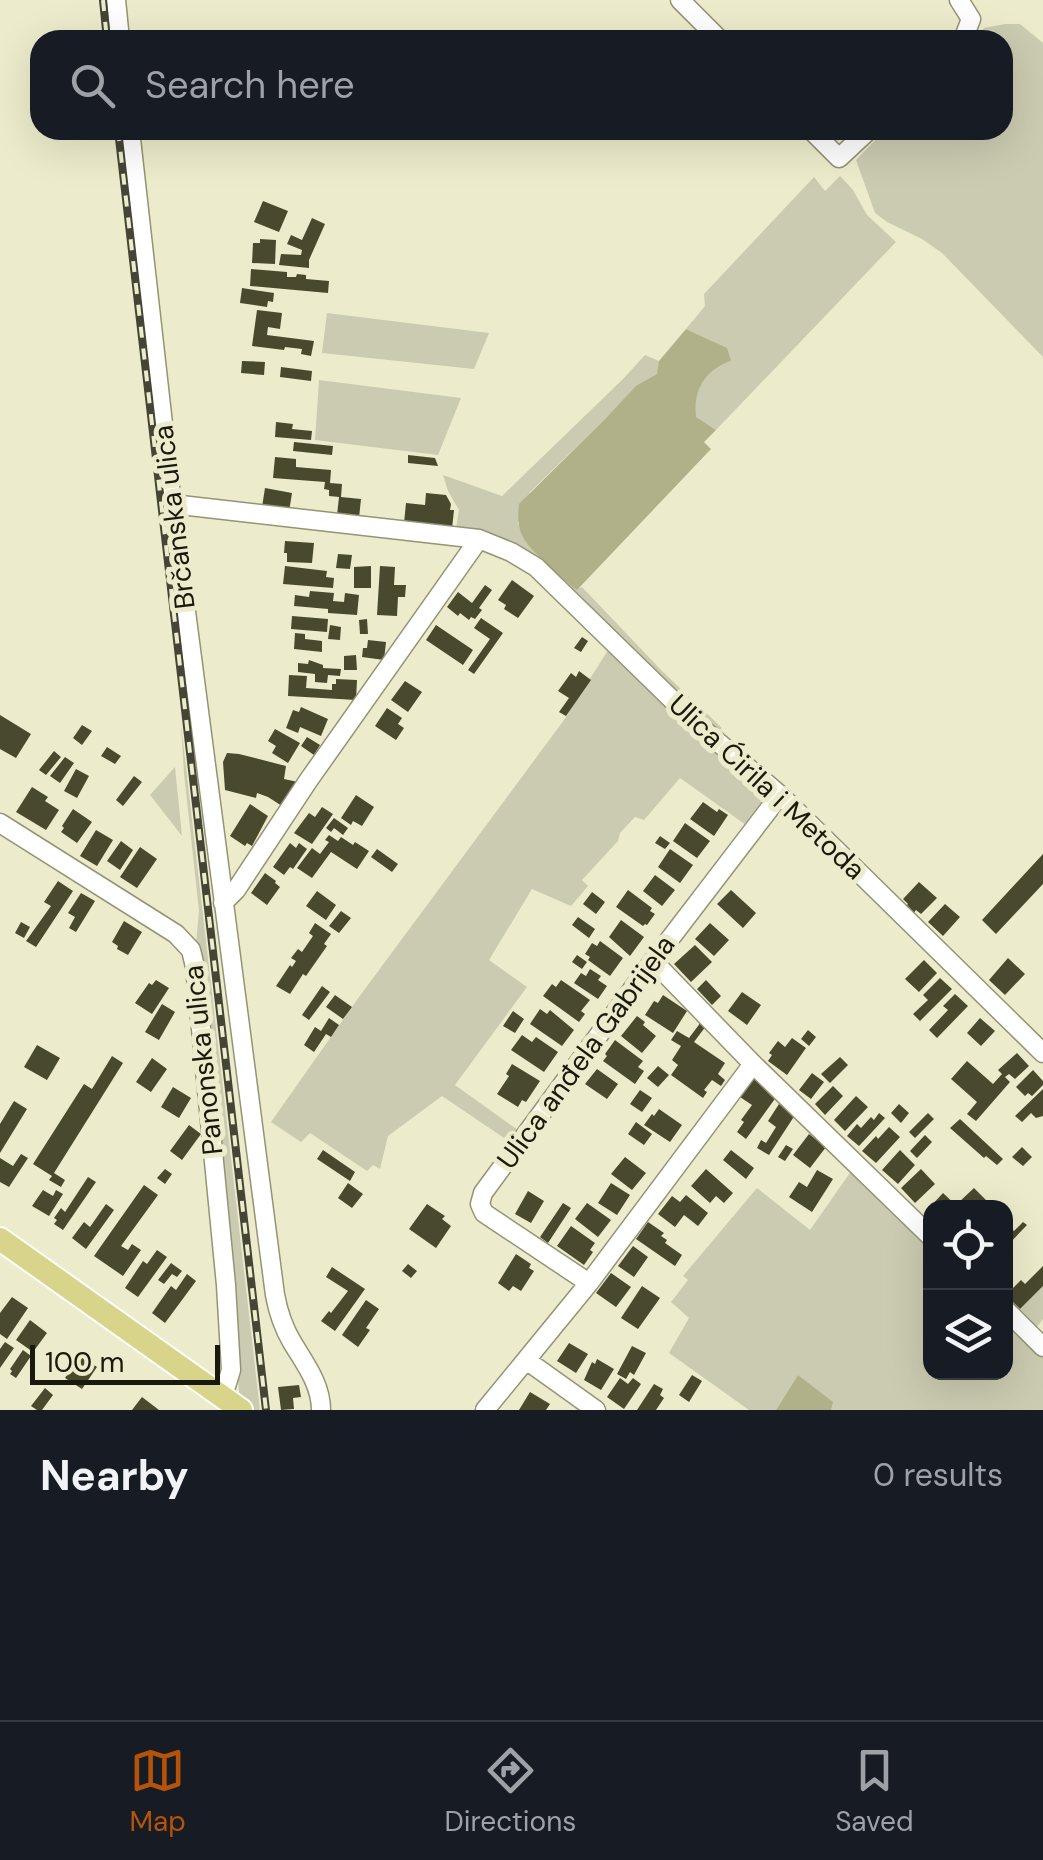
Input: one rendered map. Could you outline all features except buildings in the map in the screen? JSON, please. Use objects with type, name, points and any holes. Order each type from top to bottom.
[{"type":"main road","points":[[0,1239],[232,1403]]},
{"type":"street","points":[[116,0],[119,30]]},
{"type":"street","points":[[680,0],[710,30]]},
{"type":"street","points":[[959,0],[971,19],[967,30]]},
{"type":"street","name":"Brčanska ulica","points":[[131,140],[172,504],[275,1295],[284,1327],[318,1388],[321,1410]]},
{"type":"street","points":[[821,140],[839,158],[858,140]]},
{"type":"street","name":"Ulica Ćirila i Metoda","points":[[172,504],[479,539],[536,567],[698,725],[780,794],[1043,1053]]},
{"type":"street","points":[[223,903],[236,890],[479,539]]},
{"type":"street","name":"Ulica anđela Gabrijela","points":[[589,1283],[484,1213],[480,1204],[483,1193],[780,794]]},
{"type":"street","name":"Panonska ulica","points":[[0,824],[176,934],[190,950],[195,966],[227,1302],[232,1403]]},
{"type":"street","points":[[654,961],[923,1229]]},
{"type":"street","points":[[486,1410],[589,1283],[754,1064]]},
{"type":"street","points":[[1013,1317],[1043,1347]]},
{"type":"street","points":[[526,1360],[596,1410]]},
{"type":"green space","points":[[1020,24],[1043,43],[1043,357],[942,253],[875,213],[856,160],[875,140],[1013,140],[1013,30],[984,28]]},
{"type":"green space","points":[[840,176],[867,215],[896,242],[716,430],[695,417],[696,398],[702,382],[731,361],[712,341],[686,329],[705,306],[704,294],[814,177],[825,191]]},
{"type":"green space","points":[[327,313],[489,333],[474,369],[322,353]]},
{"type":"green space","points":[[686,329],[727,348],[731,361],[708,376],[697,398],[696,417],[716,430],[704,442],[711,449],[577,590],[527,543],[519,525],[519,504],[636,386],[657,374],[659,361]]},
{"type":"green space","points":[[645,355],[659,361],[658,374],[636,387],[530,492],[518,523],[542,560],[577,589],[582,587],[722,728],[715,734],[567,589],[456,529],[459,510],[443,475],[502,496]]},
{"type":"green space","points":[[319,380],[461,398],[438,455],[315,440]]},
{"type":"green space","points":[[610,647],[750,780],[761,793],[761,807],[746,825],[680,778],[644,820],[635,817],[620,833],[618,841],[582,880],[588,886],[571,906],[532,889],[489,960],[527,987],[455,1085],[522,1133],[513,1144],[442,1096],[388,1136],[380,1169],[373,1165],[367,1171],[310,1133],[301,1142],[271,1122],[564,720]]},
{"type":"green space","points":[[181,724],[260,1410],[253,1410],[239,1391],[196,944],[199,911]]},
{"type":"green space","points":[[175,767],[182,836],[150,795]]},
{"type":"green space","points":[[854,1167],[923,1235],[923,1380],[1013,1380],[1013,1321],[1043,1351],[1043,1410],[831,1410],[832,1402],[798,1375],[776,1410],[749,1410],[669,1353],[689,1318],[671,1302],[688,1280],[683,1276],[757,1188],[810,1230]]},
{"type":"green space","points":[[1043,1286],[1043,1319],[1037,1327],[1020,1309]]},
{"type":"green space","points":[[798,1375],[833,1402],[831,1410],[776,1410]]},
{"type":"railway","points":[[103,0],[106,30]]},
{"type":"railway","points":[[119,140],[266,1410]]}]
